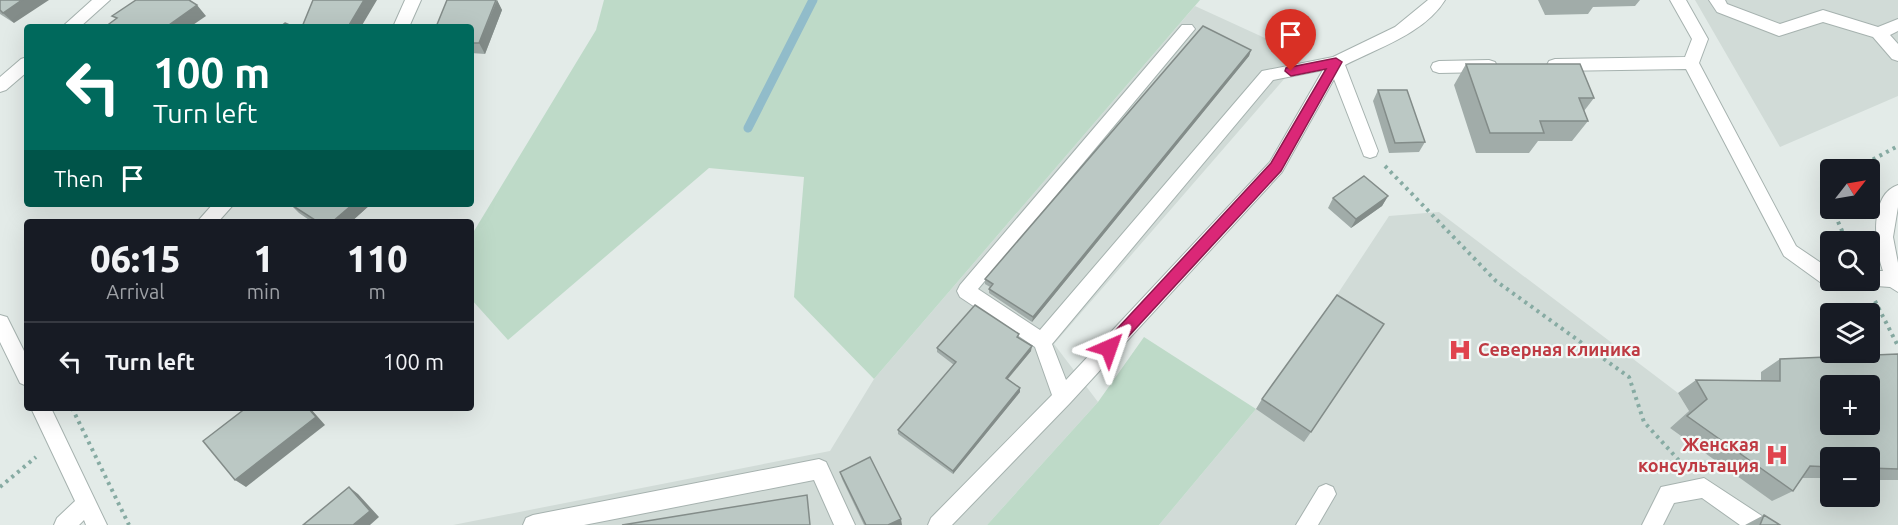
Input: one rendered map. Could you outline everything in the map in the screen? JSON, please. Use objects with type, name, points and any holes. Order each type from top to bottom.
[{"type":"street","points":[[74,24],[102,0]]},
{"type":"street","points":[[402,24],[413,0]]},
{"type":"street","points":[[1042,342],[1268,75],[1336,62],[1400,31],[1428,10],[1437,0]]},
{"type":"street","points":[[1678,0],[1700,39],[1691,63],[1790,251],[1820,273]]},
{"type":"street","points":[[1717,0],[1722,8],[1779,30],[1823,16],[1879,33],[1898,55]]},
{"type":"street","points":[[1879,33],[1898,25]]},
{"type":"street","points":[[1063,397],[1042,342],[966,291],[1187,29]]},
{"type":"street","points":[[1336,62],[1370,150]]},
{"type":"street","points":[[938,525],[1063,397],[1276,167],[1336,62]]},
{"type":"street","points":[[1535,65],[1691,63]]},
{"type":"street","points":[[0,86],[24,66]]},
{"type":"street","points":[[1439,67],[1499,66]]},
{"type":"street","points":[[1880,280],[1897,281],[1884,246],[1883,224],[1890,202],[1898,192]]},
{"type":"street","points":[[209,219],[222,207]]},
{"type":"street","points":[[0,323],[24,371]]},
{"type":"street","points":[[42,411],[97,525]]},
{"type":"street","points":[[533,525],[819,469],[845,525]]},
{"type":"street","points":[[1652,525],[1668,494],[1704,488],[1758,525]]},
{"type":"street","points":[[1306,525],[1326,494]]},
{"type":"street","points":[[64,525],[87,504]]},
{"type":"path","points":[[1874,159],[1898,146]]},
{"type":"path","points":[[1370,150],[1496,281],[1629,377],[1644,422],[1704,488]]},
{"type":"path","points":[[1874,299],[1898,346]]},
{"type":"path","points":[[73,411],[129,525]]},
{"type":"path","points":[[0,487],[56,440]]},
{"type":"shaded area","points":[[1695,0],[1898,0],[1898,96],[1780,147]]},
{"type":"shaded area","points":[[1195,6],[1304,56],[1054,344],[1098,402],[987,525],[453,525],[830,451],[874,379]]},
{"type":"shaded area","name":"Северная клиника","points":[[1439,212],[1678,393],[1689,411],[1670,428],[1789,477],[1820,478],[1820,507],[1880,507],[1880,480],[1898,480],[1898,525],[1159,525],[1256,409],[1329,307],[1389,216]]},
{"type":"green space","points":[[604,0],[1200,0],[874,379],[794,297],[804,177],[709,168],[508,340],[474,302],[474,231],[596,30]]},
{"type":"green space","points":[[1144,337],[1256,409],[1159,525],[987,525],[1098,402]]},
{"type":"building","points":[[0,0],[22,0],[3,13],[0,10]]},
{"type":"building","points":[[136,0],[189,0],[197,5],[170,24],[109,24],[117,18],[112,16]]},
{"type":"building","points":[[313,0],[364,0],[350,24],[303,24]]},
{"type":"building","points":[[447,0],[496,0],[479,43],[474,43],[474,24],[437,24]]},
{"type":"building","points":[[1203,26],[1251,50],[1033,317],[989,289],[993,284],[985,279]]},
{"type":"building","points":[[1466,64],[1580,64],[1594,98],[1579,98],[1588,121],[1540,121],[1544,133],[1490,133]]},
{"type":"building","points":[[1378,90],[1407,90],[1425,142],[1395,143]]},
{"type":"building","points":[[1364,176],[1388,196],[1356,219],[1333,198]]},
{"type":"building","points":[[295,207],[350,207],[336,219],[313,219]]},
{"type":"building","points":[[1337,295],[1384,324],[1311,432],[1262,399]]},
{"type":"building","points":[[975,305],[1019,334],[1017,337],[1032,346],[1006,378],[1020,388],[953,471],[898,430],[956,362],[937,348]]},
{"type":"building","points":[[1898,354],[1898,469],[1880,468],[1880,447],[1820,447],[1820,466],[1810,466],[1793,491],[1687,416],[1707,399],[1696,380],[1780,381],[1780,359],[1820,357],[1820,363],[1880,363],[1880,355]]},
{"type":"building","points":[[242,411],[311,411],[316,417],[235,480],[203,441]]},
{"type":"building","points":[[870,457],[901,519],[888,525],[866,525],[840,472]]},
{"type":"building","points":[[349,487],[370,511],[353,525],[303,525]]},
{"type":"building","points":[[807,495],[810,525],[622,525]]},
{"type":"building","points":[[1764,515],[1780,525],[1760,525]]},
{"type":"waterway","points":[[748,128],[813,0]]},
{"type":"place","name":"Северная клиника","points":[[1460,350]]},
{"type":"place","name":"Женская консультация","points":[[1777,455]]},
{"type":"route","points":[[1109,348],[1276,167],[1336,62],[1291,71]]}]
